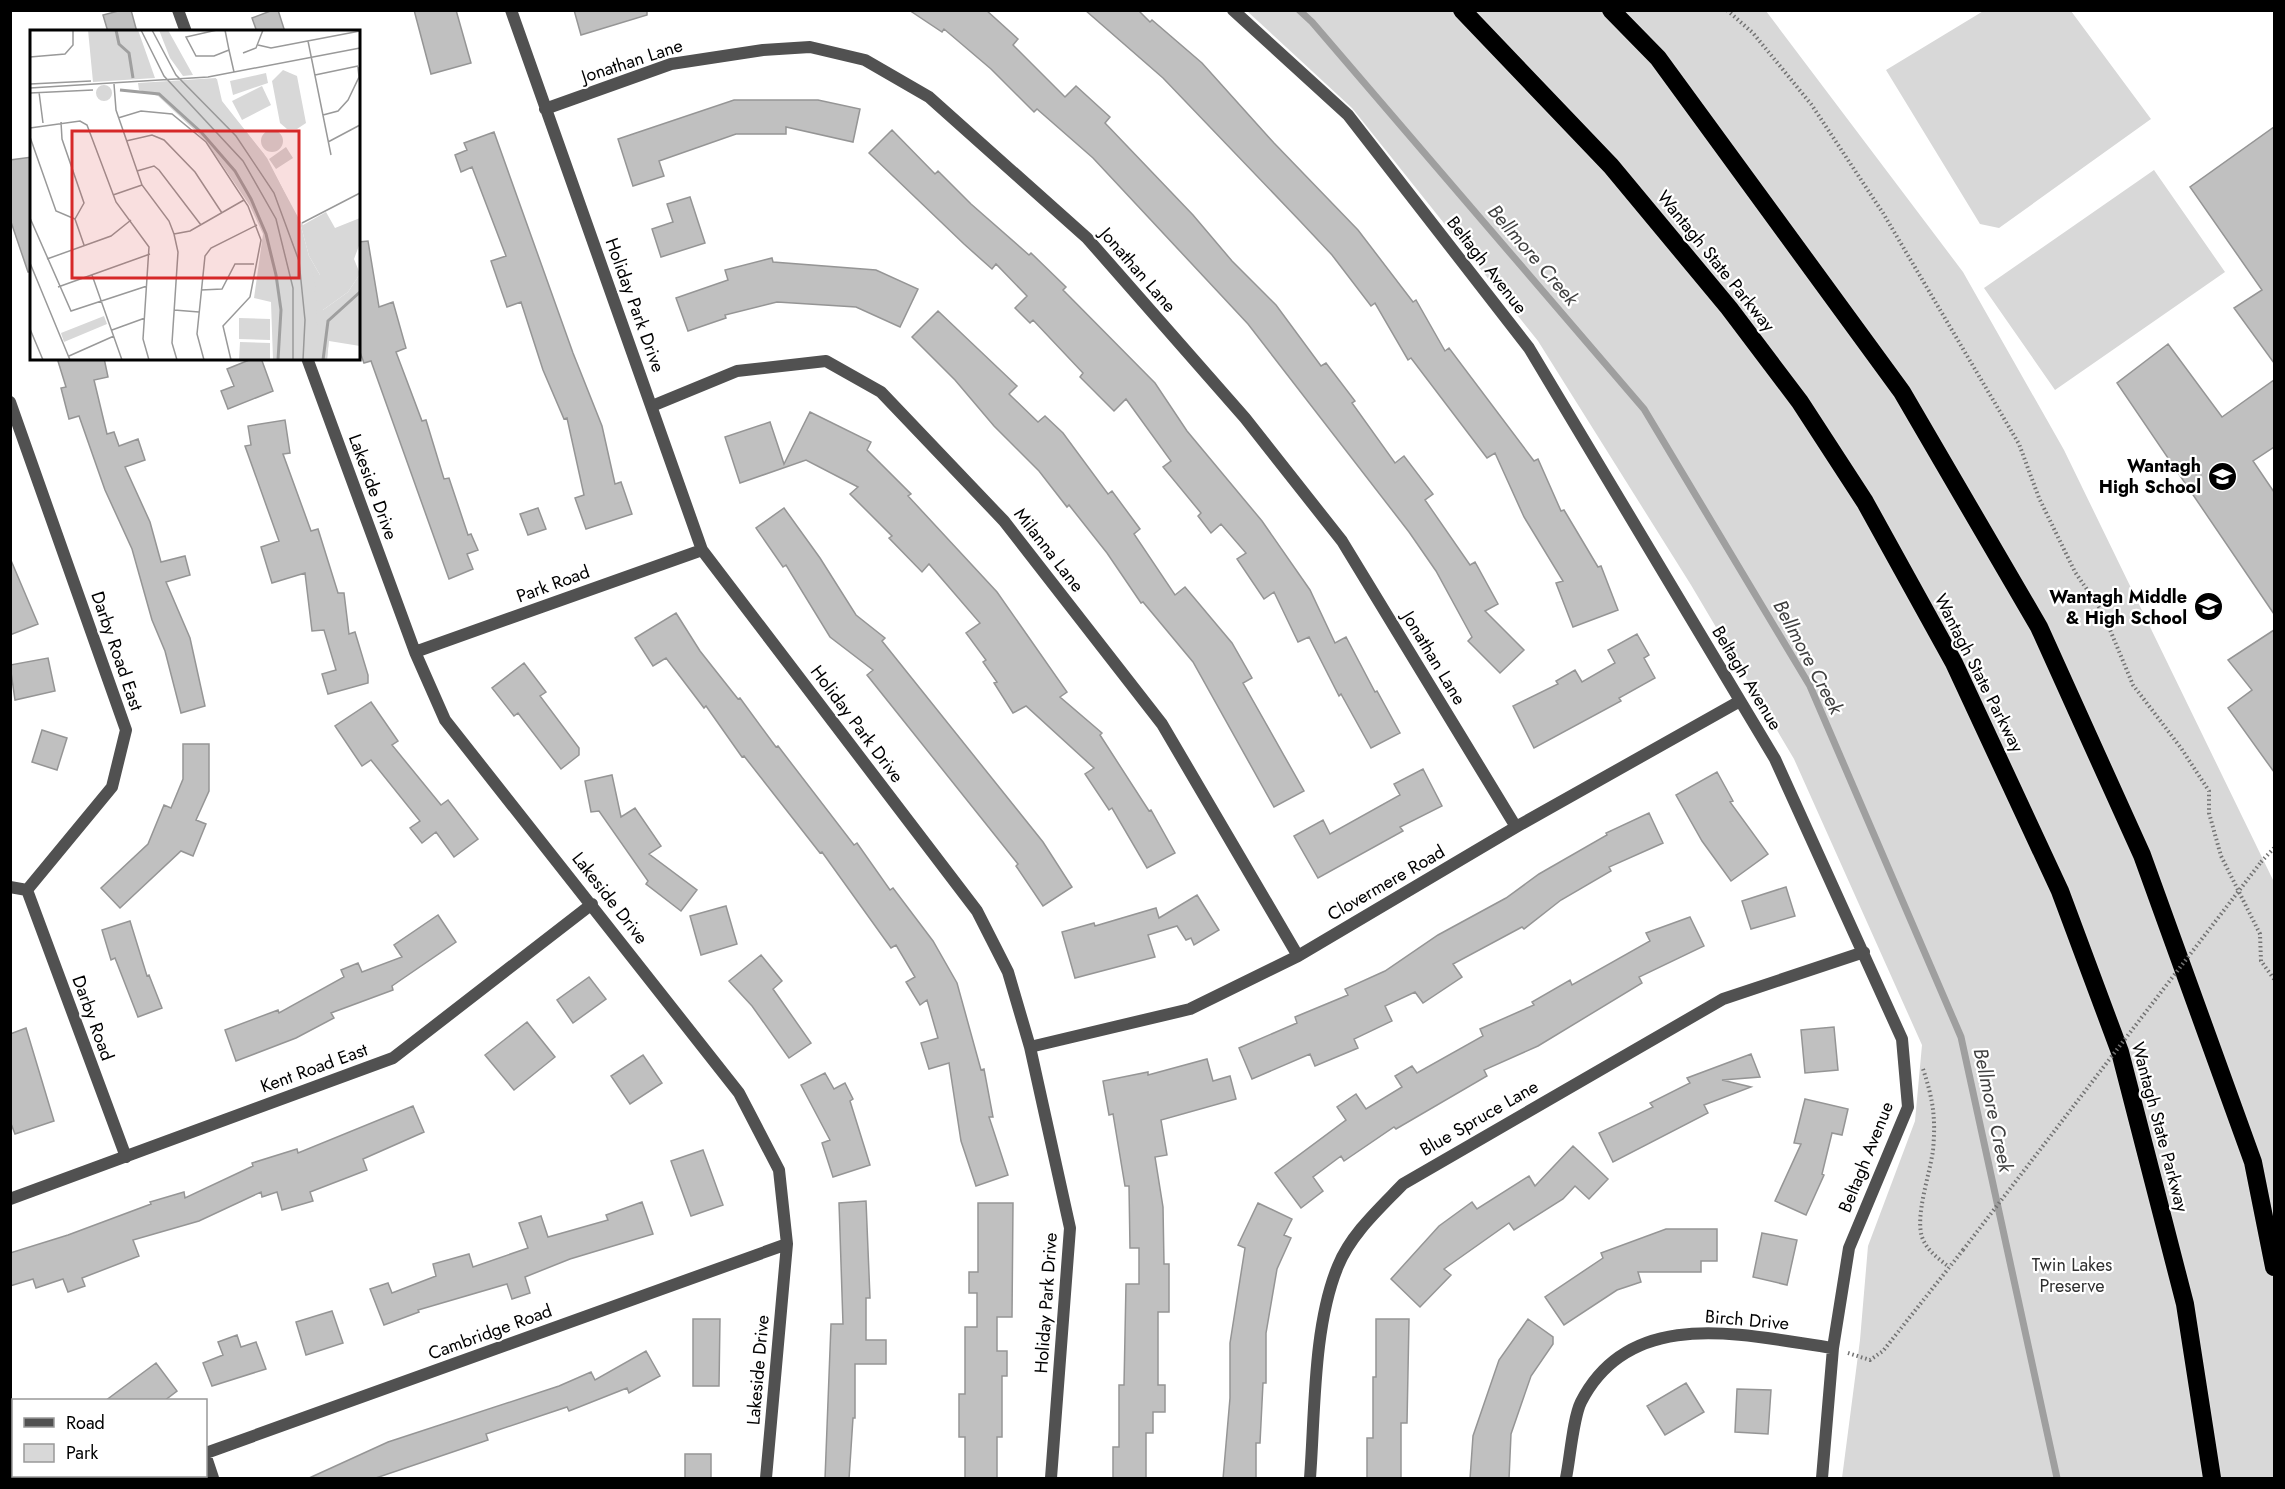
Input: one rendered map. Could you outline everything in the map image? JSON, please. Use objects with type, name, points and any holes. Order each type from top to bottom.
[{"type":"highway","name":"Wantagh State Parkway","points":[[1462,10],[1611,166],[1729,308],[1800,402],[1865,502],[1954,663],[2060,891],[2120,1052],[2185,1304],[2212,1479]]},
{"type":"highway","points":[[1611,10],[1658,58],[1902,392],[2038,627],[2142,855],[2253,1162],[2274,1267]]},
{"type":"street","points":[[178,10],[185,30]]},
{"type":"street","name":"Holiday Park Drive","points":[[511,10],[702,550],[977,911],[1008,972],[1030,1047],[1070,1228],[1051,1479]]},
{"type":"street","name":"Beltagh Avenue","points":[[1233,10],[1348,115],[1529,348],[1775,759],[1902,1039],[1908,1107],[1849,1248],[1833,1348],[1822,1479]]},
{"type":"street","name":"Jonathan Lane","points":[[545,110],[671,64],[763,50],[810,47],[865,60],[929,97],[1087,238],[1245,418],[1342,540],[1516,828]]},
{"type":"street","name":"Lakeside Drive","points":[[308,360],[415,652],[445,720],[739,1093],[779,1170],[787,1245],[766,1479]]},
{"type":"street","name":"Milanna Lane","points":[[652,406],[737,371],[826,361],[881,392],[1004,520],[1162,724],[1298,956]]},
{"type":"street","name":"Darby Road East","points":[[10,402],[126,730],[112,787],[27,890]]},
{"type":"street","name":"Park Road","points":[[415,652],[702,550]]},
{"type":"street","name":"Clovermere Road","points":[[1030,1047],[1190,1009],[1298,956],[1516,828],[1740,701]]},
{"type":"street","points":[[10,887],[27,890]]},
{"type":"street","name":"Darby Road","points":[[27,890],[126,1157]]},
{"type":"street","name":"Kent Road East","points":[[10,1199],[393,1058],[592,904]]},
{"type":"street","name":"Blue Spruce Lane","points":[[1310,1479],[1322,1323],[1338,1266],[1362,1226],[1402,1184],[1722,999],[1864,952]]},
{"type":"street","name":"Cambridge Road","points":[[207,1455],[787,1245]]},
{"type":"street","name":"Birch Drive","points":[[1566,1479],[1580,1404],[1605,1367],[1640,1346],[1669,1335],[1715,1331],[1833,1348]]},
{"type":"street","points":[[207,1458],[213,1479]]},
{"type":"path","points":[[1727,10],[1754,33],[1810,104],[1883,213],[2019,444],[2039,498],[2075,572],[2103,612],[2133,685],[2181,748],[2209,790],[2209,813],[2221,856],[2260,934],[2261,961],[2274,979]]},
{"type":"path","points":[[1833,1348],[1870,1360],[1883,1351],[2274,848]]},
{"type":"path","points":[[1923,1068],[1934,1103],[1933,1150],[1922,1216],[1922,1236],[1930,1251],[1949,1267]]},
{"type":"green space","points":[[1985,10],[2071,11],[2151,119],[1999,228],[1980,224],[1886,70]]},
{"type":"green space","name":"Twin Lakes Preserve","points":[[1247,11],[1766,11],[1963,272],[2064,450],[2274,882],[2274,1478],[1842,1478],[1860,1340],[1868,1246],[1915,1121],[1922,1045],[1794,759],[1691,585],[1538,341],[1352,108]]},
{"type":"green space","points":[[2154,170],[2225,272],[2055,390],[1984,288]]},
{"type":"building","points":[[131,10],[136,30],[107,30],[103,15]]},
{"type":"building","points":[[278,10],[284,30],[256,30],[252,18]]},
{"type":"building","points":[[414,10],[456,10],[471,63],[431,74]]},
{"type":"building","points":[[574,10],[647,10],[647,15],[581,35]]},
{"type":"building","points":[[909,10],[986,10],[1018,39],[1013,45],[1065,97],[1076,86],[1110,117],[1105,123],[1193,215],[1232,261],[1276,305],[1321,366],[1326,363],[1355,401],[1352,403],[1395,463],[1404,456],[1433,494],[1425,500],[1470,565],[1475,562],[1498,604],[1485,611],[1524,650],[1500,673],[1468,641],[1472,637],[1436,571],[1409,532],[1248,324],[1093,158],[1037,109],[1034,112],[991,69],[944,29],[942,32]]},
{"type":"building","points":[[1085,10],[1138,10],[1150,22],[1152,20],[1202,63],[1274,143],[1358,230],[1413,302],[1416,300],[1445,351],[1449,348],[1534,461],[1538,459],[1561,511],[1564,510],[1598,567],[1601,566],[1618,610],[1573,627],[1556,583],[1563,581],[1524,517],[1495,453],[1487,458],[1411,358],[1408,360],[1375,303],[1371,306],[1332,255],[1163,78]]},
{"type":"building","points":[[734,100],[818,100],[860,109],[853,142],[786,127],[786,134],[736,134],[659,161],[664,176],[633,186],[618,139]]},
{"type":"building","points":[[2274,127],[2274,363],[2234,308],[2262,290],[2190,187]]},
{"type":"building","points":[[892,130],[935,174],[938,171],[971,204],[1029,255],[1031,253],[1066,287],[1063,290],[1155,383],[1187,431],[1262,521],[1310,590],[1335,643],[1346,637],[1400,733],[1371,748],[1341,694],[1339,696],[1309,637],[1298,642],[1274,592],[1264,599],[1237,559],[1246,553],[1221,524],[1211,533],[1198,516],[1201,513],[1163,467],[1171,461],[1126,399],[1114,411],[1080,377],[1083,373],[1033,320],[1030,323],[1015,308],[1027,296],[996,264],[992,269],[964,244],[869,153]]},
{"type":"building","points":[[494,132],[573,353],[602,426],[615,484],[621,482],[632,514],[586,529],[575,498],[584,495],[567,418],[564,419],[543,370],[521,302],[507,307],[491,261],[506,256],[472,167],[461,172],[455,155],[467,150],[464,143]]},
{"type":"building","points":[[30,157],[30,272],[28,272],[10,219],[10,160]]},
{"type":"building","points":[[690,197],[705,243],[661,257],[652,229],[673,222],[667,204]]},
{"type":"building","points":[[368,241],[379,307],[393,302],[406,348],[396,352],[422,421],[426,420],[444,479],[449,478],[468,535],[471,534],[478,550],[467,554],[473,569],[449,579],[371,361],[364,363],[360,352],[360,242]]},
{"type":"building","points":[[772,258],[773,262],[876,270],[918,289],[900,327],[856,307],[777,302],[725,315],[726,318],[688,331],[676,298],[728,280],[725,270]]},
{"type":"building","points":[[938,311],[1017,386],[1009,394],[1038,422],[1045,416],[1063,433],[1108,494],[1112,491],[1140,529],[1134,534],[1175,595],[1185,587],[1232,643],[1252,678],[1243,683],[1304,791],[1274,807],[1193,662],[1143,602],[1141,603],[1107,553],[1069,505],[1067,507],[1039,471],[912,337]]},
{"type":"building","name":"Wantagh High School","points":[[2168,344],[2222,417],[2274,380],[2274,447],[2253,461],[2274,492],[2274,614],[2117,383]]},
{"type":"building","points":[[58,360],[104,360],[108,377],[94,380],[107,434],[114,432],[119,446],[138,439],[145,460],[125,467],[150,522],[161,562],[185,556],[190,575],[166,582],[190,638],[205,706],[181,713],[165,651],[152,620],[132,549],[105,490],[79,416],[69,419],[61,388],[66,387]]},
{"type":"building","points":[[249,360],[262,360],[273,391],[228,409],[221,391],[234,386],[227,369]]},
{"type":"building","points":[[810,412],[871,442],[867,450],[911,494],[908,496],[997,592],[1067,692],[1060,697],[1102,733],[1100,735],[1149,811],[1151,810],[1175,853],[1147,868],[1112,808],[1109,810],[1085,774],[1094,768],[1026,706],[1013,713],[994,683],[997,682],[983,662],[986,660],[966,633],[980,623],[929,564],[922,572],[889,538],[892,536],[850,494],[858,487],[806,460],[740,483],[725,437],[770,422],[784,464]]},
{"type":"building","points":[[285,420],[290,453],[283,454],[311,531],[318,529],[338,593],[344,593],[349,634],[355,632],[368,675],[368,683],[328,694],[322,674],[336,670],[324,630],[312,631],[305,573],[272,583],[261,547],[279,541],[245,446],[251,445],[248,426]]},
{"type":"building","points":[[538,508],[546,529],[528,535],[520,514]]},
{"type":"building","points":[[784,508],[820,558],[856,615],[885,638],[882,641],[1043,842],[1072,887],[1043,906],[1016,866],[1018,864],[867,675],[873,670],[830,637],[786,565],[783,567],[756,528]]},
{"type":"building","points":[[10,558],[38,624],[10,635]]},
{"type":"building","points":[[676,613],[700,651],[738,699],[740,698],[854,845],[857,843],[890,890],[893,888],[933,941],[957,983],[981,1070],[984,1069],[993,1117],[989,1117],[1008,1175],[976,1186],[961,1141],[949,1063],[929,1069],[921,1043],[938,1038],[927,1000],[920,1005],[906,982],[915,977],[896,945],[891,948],[822,852],[820,853],[744,756],[742,757],[706,706],[704,708],[666,658],[653,666],[635,638]]},
{"type":"building","points":[[2274,630],[2274,772],[2228,708],[2252,690],[2228,660]]},
{"type":"building","points":[[1637,634],[1649,655],[1644,658],[1655,678],[1619,698],[1621,701],[1534,748],[1513,706],[1558,684],[1556,681],[1575,670],[1582,682],[1615,663],[1608,650]]},
{"type":"building","points":[[48,658],[55,691],[15,700],[10,665]]},
{"type":"building","points":[[524,663],[546,692],[540,696],[579,748],[579,755],[561,769],[518,713],[514,716],[492,688]]},
{"type":"building","points":[[371,702],[398,741],[392,745],[441,805],[448,800],[478,839],[454,857],[436,832],[422,843],[410,828],[420,821],[371,760],[362,766],[335,726]]},
{"type":"building","points":[[42,730],[67,738],[57,770],[32,762]]},
{"type":"building","points":[[183,744],[209,744],[209,791],[196,820],[206,824],[193,856],[181,851],[120,908],[101,888],[148,844],[164,805],[171,808],[183,779]]},
{"type":"building","points":[[1423,769],[1442,806],[1400,827],[1403,831],[1318,878],[1294,836],[1323,820],[1330,834],[1400,795],[1394,784]]},
{"type":"building","points":[[1717,772],[1733,801],[1730,802],[1768,854],[1731,881],[1702,841],[1676,795]]},
{"type":"building","points":[[612,775],[621,817],[635,808],[661,846],[649,854],[697,890],[681,911],[646,884],[648,881],[599,811],[591,812],[585,781]]},
{"type":"building","points":[[1649,813],[1663,843],[1609,867],[1611,871],[1561,900],[1524,929],[1522,927],[1453,964],[1462,977],[1423,1003],[1415,992],[1385,1006],[1392,1021],[1354,1039],[1358,1048],[1315,1066],[1310,1054],[1252,1079],[1239,1048],[1297,1023],[1295,1017],[1348,995],[1345,989],[1385,971],[1438,935],[1506,898],[1539,874],[1607,835],[1606,833]]},
{"type":"building","points":[[1786,887],[1795,916],[1751,929],[1742,901]]},
{"type":"building","points":[[1197,895],[1219,930],[1194,945],[1191,938],[1186,940],[1177,926],[1148,935],[1155,957],[1075,978],[1062,932],[1094,923],[1095,926],[1156,908],[1159,918]]},
{"type":"building","points":[[726,906],[737,944],[701,955],[690,916]]},
{"type":"building","points":[[438,915],[456,942],[392,986],[393,990],[331,1013],[334,1018],[296,1038],[236,1061],[225,1030],[278,1010],[279,1013],[344,977],[341,970],[358,963],[362,972],[402,957],[394,945]]},
{"type":"building","points":[[1690,917],[1704,946],[1639,977],[1642,983],[1538,1046],[1484,1070],[1487,1076],[1396,1129],[1394,1127],[1344,1161],[1341,1156],[1313,1177],[1323,1191],[1301,1208],[1275,1173],[1346,1120],[1337,1107],[1356,1094],[1366,1109],[1402,1087],[1395,1076],[1412,1066],[1417,1073],[1483,1036],[1480,1029],[1534,1005],[1532,1002],[1570,980],[1572,985],[1650,941],[1646,933]]},
{"type":"building","points":[[130,921],[147,976],[149,975],[162,1008],[138,1017],[115,958],[111,960],[102,930]]},
{"type":"building","points":[[761,955],[782,981],[773,989],[811,1043],[789,1058],[752,1006],[729,981]]},
{"type":"building","points":[[589,977],[606,999],[573,1023],[557,1000]]},
{"type":"building","points":[[527,1022],[555,1057],[514,1090],[485,1055]]},
{"type":"building","points":[[1834,1027],[1838,1070],[1805,1073],[1801,1030]]},
{"type":"building","points":[[26,1028],[54,1121],[15,1134],[10,1121],[10,1034]]},
{"type":"building","points":[[1751,1054],[1760,1077],[1722,1080],[1751,1087],[1704,1105],[1708,1113],[1613,1162],[1599,1133],[1653,1107],[1650,1103],[1690,1083],[1687,1078]]},
{"type":"building","points":[[643,1055],[662,1083],[630,1104],[611,1076]]},
{"type":"building","points":[[1207,1059],[1213,1081],[1230,1076],[1236,1099],[1161,1120],[1167,1155],[1155,1157],[1163,1207],[1164,1264],[1169,1264],[1169,1312],[1158,1312],[1158,1385],[1165,1385],[1165,1412],[1153,1412],[1153,1433],[1146,1433],[1146,1479],[1113,1479],[1113,1447],[1119,1447],[1119,1385],[1124,1385],[1126,1284],[1139,1284],[1139,1248],[1130,1248],[1129,1186],[1125,1186],[1113,1114],[1109,1115],[1103,1081],[1148,1072],[1148,1075]]},
{"type":"building","points":[[825,1073],[834,1089],[845,1083],[853,1099],[850,1101],[870,1165],[833,1177],[822,1143],[830,1140],[801,1085]]},
{"type":"building","points":[[1805,1099],[1848,1109],[1842,1135],[1832,1133],[1822,1174],[1824,1175],[1806,1215],[1775,1201],[1801,1144],[1794,1143]]},
{"type":"building","points":[[413,1106],[424,1132],[363,1159],[367,1170],[310,1192],[313,1201],[282,1210],[277,1192],[262,1197],[261,1192],[199,1221],[133,1240],[139,1256],[82,1278],[85,1286],[68,1292],[63,1279],[36,1288],[33,1279],[10,1286],[10,1253],[68,1235],[151,1204],[150,1202],[184,1192],[185,1198],[253,1166],[252,1163],[297,1149],[298,1153]]},
{"type":"building","points":[[1573,1146],[1608,1179],[1589,1199],[1575,1186],[1563,1199],[1514,1230],[1509,1223],[1444,1269],[1451,1275],[1420,1307],[1391,1279],[1439,1226],[1472,1202],[1477,1209],[1529,1176],[1535,1186]]},
{"type":"building","points":[[703,1150],[723,1205],[691,1216],[671,1161]]},
{"type":"building","points":[[866,1201],[870,1298],[866,1298],[866,1340],[886,1340],[886,1364],[855,1364],[855,1418],[853,1418],[849,1479],[825,1479],[831,1324],[843,1324],[839,1203]]},
{"type":"building","points":[[642,1202],[653,1234],[570,1259],[525,1277],[530,1293],[512,1299],[507,1284],[418,1310],[419,1312],[384,1325],[370,1289],[388,1283],[392,1293],[436,1276],[433,1264],[469,1254],[473,1267],[528,1248],[519,1223],[541,1216],[548,1237],[608,1220],[606,1215]]},
{"type":"building","points":[[978,1203],[1013,1203],[1012,1317],[997,1317],[997,1351],[1007,1351],[1007,1376],[1002,1376],[1002,1437],[997,1437],[997,1479],[965,1479],[965,1437],[959,1437],[959,1394],[965,1394],[965,1327],[977,1327],[977,1293],[969,1293],[969,1272],[978,1272]]},
{"type":"building","points":[[1258,1203],[1292,1219],[1284,1235],[1291,1238],[1277,1269],[1266,1333],[1266,1383],[1263,1383],[1260,1443],[1256,1443],[1256,1479],[1223,1479],[1230,1398],[1230,1343],[1245,1248],[1238,1245]]},
{"type":"building","points":[[1666,1229],[1717,1229],[1717,1261],[1701,1261],[1701,1272],[1638,1272],[1641,1282],[1617,1290],[1564,1325],[1545,1297],[1603,1258],[1601,1253]]},
{"type":"building","points":[[1762,1233],[1797,1240],[1787,1285],[1753,1277]]},
{"type":"building","points":[[332,1311],[343,1343],[306,1355],[296,1322]]},
{"type":"building","points":[[693,1319],[720,1319],[719,1386],[693,1386]]},
{"type":"building","points":[[1376,1319],[1409,1319],[1407,1423],[1401,1423],[1401,1479],[1367,1479],[1367,1438],[1373,1438]]},
{"type":"building","points":[[1528,1319],[1553,1337],[1553,1344],[1531,1376],[1511,1434],[1509,1479],[1470,1479],[1473,1436],[1499,1360]]},
{"type":"building","points":[[237,1335],[241,1347],[256,1342],[266,1369],[212,1386],[203,1363],[223,1355],[218,1342]]},
{"type":"building","points":[[646,1351],[660,1376],[629,1393],[627,1388],[569,1411],[567,1407],[486,1434],[488,1440],[373,1479],[307,1479],[388,1442],[559,1386],[591,1372],[595,1380]]},
{"type":"building","points":[[156,1363],[177,1391],[167,1399],[108,1399]]},
{"type":"building","points":[[1686,1383],[1704,1412],[1665,1435],[1647,1406]]},
{"type":"building","points":[[1737,1389],[1771,1390],[1768,1434],[1735,1432]]},
{"type":"building","points":[[685,1454],[711,1454],[711,1479],[685,1479]]},
{"type":"waterway","name":"Bellmore Creek","points":[[1299,10],[1312,22],[1644,409],[1810,686],[1961,1037],[2057,1478]]},
{"type":"place","name":"Wantagh High School","points":[[2222,476]]},
{"type":"place","name":"Wantagh Middle & High School","points":[[2208,607]]}]
